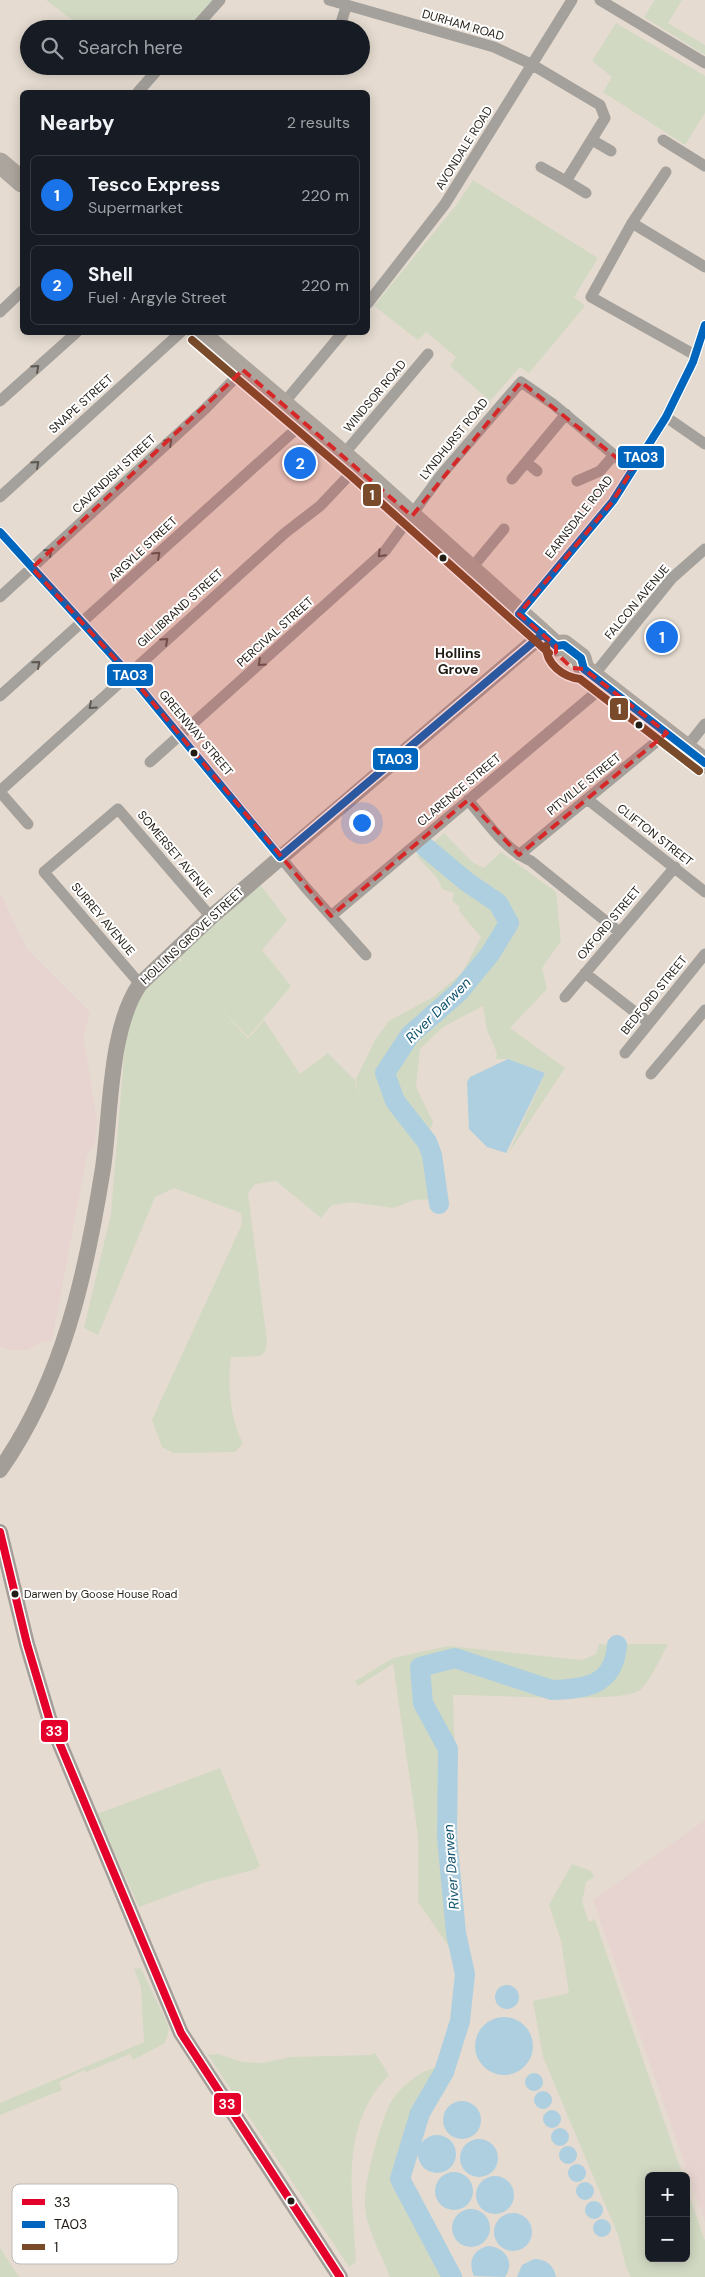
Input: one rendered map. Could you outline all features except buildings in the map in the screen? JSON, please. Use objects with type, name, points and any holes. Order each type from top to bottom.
[{"type":"highway","points":[[0,163],[20,180]]},
{"type":"highway","points":[[202,335],[350,461],[519,614],[550,640],[564,645],[581,658],[594,677],[705,763]]},
{"type":"street","points":[[202,20],[220,0]]},
{"type":"street","name":"DURHAM ROAD","points":[[329,0],[346,7],[494,47],[531,64],[600,104],[605,118],[592,140]]},
{"type":"street","name":"AVONDALE ROAD","points":[[370,300],[445,204],[572,0]]},
{"type":"street","points":[[600,0],[705,63]]},
{"type":"street","points":[[342,20],[346,7]]},
{"type":"street","points":[[140,90],[153,75]]},
{"type":"street","points":[[566,181],[592,140],[611,151]]},
{"type":"street","points":[[663,140],[705,166]]},
{"type":"street","points":[[541,167],[586,193]]},
{"type":"street","points":[[666,172],[632,223],[591,297],[695,355]]},
{"type":"street","points":[[632,223],[705,267]]},
{"type":"street","points":[[0,312],[20,293]]},
{"type":"street","name":"EARNSDALE ROAD","points":[[519,614],[613,501],[666,417],[695,355],[705,325]]},
{"type":"street","points":[[0,401],[73,335]]},
{"type":"street","name":"SNAPE STREET","points":[[0,497],[178,335]]},
{"type":"street","points":[[283,404],[340,335]]},
{"type":"street","name":"WINDSOR ROAD","points":[[350,461],[428,354]]},
{"type":"street","name":"CAVENDISH STREET","points":[[0,596],[206,408],[243,370]]},
{"type":"street","name":"LYNDHURST ROAD","points":[[412,516],[441,475],[521,382],[566,414]]},
{"type":"street","points":[[512,479],[566,414],[632,470]]},
{"type":"street","points":[[666,417],[705,444]]},
{"type":"street","name":"ARGYLE STREET","points":[[0,696],[304,422]]},
{"type":"street","points":[[577,480],[600,471],[614,455]]},
{"type":"street","name":"GILLIBRAND STREET","points":[[0,791],[128,673],[285,533],[320,506],[350,461]]},
{"type":"street","points":[[526,462],[537,471]]},
{"type":"street","name":"PERCIVAL STREET","points":[[150,762],[385,552],[412,516]]},
{"type":"street","points":[[470,570],[504,529]]},
{"type":"street","name":"GREENWAY STREET","points":[[0,532],[128,673],[280,857],[366,955]]},
{"type":"street","name":"FALCON AVENUE","points":[[594,677],[672,578],[705,548]]},
{"type":"street","name":"HOLLINS GROVE STREET","points":[[0,1470],[18,1444],[53,1374],[78,1298],[103,1167],[120,1026],[132,994],[140,984],[211,917],[280,857],[550,640]]},
{"type":"street","name":"CLARENCE STREET","points":[[331,916],[468,800],[594,677]]},
{"type":"street","points":[[686,748],[705,724]]},
{"type":"street","name":"PITVILLE STREET","points":[[519,855],[666,733]]},
{"type":"street","points":[[0,791],[28,824]]},
{"type":"street","name":"CLIFTON STREET","points":[[587,799],[705,892]]},
{"type":"street","points":[[468,800],[493,830],[519,855],[549,874],[618,931]]},
{"type":"street","name":"SURREY AVENUE","points":[[118,809],[44,872],[140,984]]},
{"type":"street","name":"SOMERSET AVENUE","points":[[118,809],[211,917]]},
{"type":"street","name":"OXFORD STREET","points":[[565,997],[618,931],[675,867]]},
{"type":"street","name":"BEDFORD STREET","points":[[625,1053],[705,954]]},
{"type":"street","points":[[585,973],[649,1023]]},
{"type":"street","points":[[651,1074],[705,1010]]},
{"type":"street","points":[[0,1532],[27,1644],[49,1718],[181,2033],[340,2277]]},
{"type":"highlighted area","points":[[243,370],[412,516],[521,382],[632,470],[613,501],[519,614],[556,646],[556,653],[572,668],[584,669],[667,733],[519,855],[468,800],[331,916],[128,673],[32,568]]},
{"type":"shaded area","points":[[0,893],[27,949],[90,1012],[84,1034],[97,1120],[95,1145],[87,1155],[52,1340],[41,1342],[27,1350],[11,1350],[0,1347]]},
{"type":"shaded area","points":[[705,1820],[705,2222],[690,2179],[690,2172],[688,2172],[593,1900]]},
{"type":"green space","points":[[46,0],[220,0],[203,20],[72,20]]},
{"type":"green space","points":[[655,0],[682,0],[668,23],[705,45],[705,55],[644,17]]},
{"type":"green space","points":[[616,23],[705,76],[705,113],[685,145],[603,92],[612,77],[592,61]]},
{"type":"green space","points":[[473,180],[598,258],[574,297],[585,306],[529,373],[520,367],[490,401],[450,366],[456,357],[426,332],[418,340],[374,306],[457,204]]},
{"type":"green space","points":[[444,833],[472,862],[484,868],[501,852],[556,892],[561,941],[542,968],[547,989],[510,1028],[565,1068],[508,1154],[545,1073],[508,1059],[496,1059],[497,1053],[487,1030],[483,1006],[443,1027],[420,1049],[416,1087],[433,1122],[431,1128],[425,1131],[397,1083],[398,1065],[403,1053],[422,1031],[464,993],[490,959],[512,923],[500,901],[429,846]]},
{"type":"green space","points":[[423,851],[471,889],[496,905],[506,923],[487,952],[454,990],[406,1031],[383,1073],[393,1104],[428,1156],[435,1199],[414,1200],[393,1208],[352,1202],[332,1205],[321,1218],[276,1181],[255,1184],[248,1193],[267,1342],[265,1352],[260,1356],[231,1357],[229,1378],[232,1412],[243,1443],[235,1452],[173,1453],[162,1447],[152,1420],[242,1224],[241,1213],[174,1188],[155,1197],[98,1335],[84,1328],[111,1214],[126,1032],[143,991],[175,956],[182,963],[179,954],[259,883],[287,920],[262,950],[291,986],[248,1037],[217,1004],[248,1039],[264,1020],[300,1074],[328,1053],[355,1080],[359,1097],[356,1079],[375,1040],[389,1021],[433,997],[462,973],[481,937],[459,911],[460,907],[452,901],[454,893],[442,889],[435,875],[417,856]]},
{"type":"green space","points":[[599,1644],[611,1645],[604,1666],[595,1676],[582,1683],[553,1683],[454,1654],[415,1661],[418,1703],[443,1752],[450,1948],[418,1902],[418,1835],[393,1664],[358,1686],[355,1681],[393,1658],[448,1646],[582,1660],[596,1654]]},
{"type":"green space","points":[[621,1644],[668,1644],[651,1675],[640,1690],[607,1697],[581,1698],[453,1695],[459,1900],[453,1841],[452,1749],[427,1701],[424,1670],[454,1662],[551,1692],[572,1692],[589,1689],[608,1678],[619,1661]]},
{"type":"green space","points":[[220,1768],[260,1866],[253,1870],[203,1883],[139,1907],[97,1814]]},
{"type":"green space","points":[[572,1864],[591,1871],[594,1877],[586,1882],[582,1902],[589,1922],[595,1920],[682,2172],[645,2172],[645,2262],[690,2262],[690,2198],[705,2241],[705,2277],[631,2277],[626,2267],[618,2235],[543,2057],[533,2001],[569,1993],[561,1941],[549,1905]]},
{"type":"green space","points":[[141,1968],[169,2029],[165,2043],[133,2060],[130,2054],[86,2072],[84,2070],[59,2082],[62,2090],[0,2115],[0,2103],[144,2042],[141,1987],[134,1969]]},
{"type":"green space","points":[[375,2053],[389,2075],[373,2095],[362,2117],[355,2140],[352,2188],[356,2262],[349,2267],[208,2055],[218,2054],[243,2062],[263,2063],[291,2057],[370,2055]]},
{"type":"green space","points":[[442,2066],[417,2111],[394,2180],[443,2277],[390,2277],[371,2233],[366,2214],[365,2195],[373,2155],[385,2116],[398,2092],[419,2075]]},
{"type":"green space","points":[[0,2248],[19,2277],[0,2277]]},
{"type":"water","points":[[508,1059],[545,1073],[506,1153],[487,1147],[469,1129],[467,1082],[470,1077]]},
{"type":"water","points":[[507,1985],[512,1986],[518,1992],[518,2002],[512,2008],[507,2009],[502,2008],[496,2002],[495,1997],[496,1992],[502,1986]]},
{"type":"water","points":[[498,2017],[510,2017],[525,2025],[533,2040],[533,2052],[525,2067],[510,2075],[498,2075],[483,2067],[475,2052],[475,2040],[483,2025]]},
{"type":"water","points":[[534,2073],[541,2075],[543,2082],[541,2089],[534,2091],[527,2089],[525,2082],[527,2075]]},
{"type":"water","points":[[539,2091],[547,2091],[552,2096],[550,2107],[539,2109],[534,2104],[534,2096]]},
{"type":"water","points":[[462,2101],[476,2106],[481,2120],[476,2134],[462,2139],[448,2134],[443,2120],[448,2106]]},
{"type":"water","points":[[548,2110],[556,2110],[561,2115],[559,2126],[548,2128],[543,2123],[543,2115]]},
{"type":"water","points":[[560,2128],[567,2130],[569,2137],[567,2144],[560,2146],[553,2144],[551,2137],[553,2130]]},
{"type":"water","points":[[437,2135],[451,2140],[456,2154],[451,2168],[437,2173],[423,2168],[418,2154],[423,2140]]},
{"type":"water","points":[[479,2139],[493,2144],[498,2158],[493,2172],[479,2177],[465,2172],[460,2158],[465,2144]]},
{"type":"water","points":[[564,2146],[572,2146],[577,2151],[575,2162],[564,2164],[559,2159],[559,2151]]},
{"type":"water","points":[[573,2164],[581,2164],[586,2169],[584,2180],[573,2182],[568,2177],[568,2169]]},
{"type":"water","points":[[454,2172],[468,2177],[473,2191],[468,2205],[454,2210],[440,2205],[435,2191],[440,2177]]},
{"type":"water","points":[[495,2176],[509,2181],[514,2195],[509,2209],[495,2214],[481,2209],[476,2195],[481,2181]]},
{"type":"water","points":[[581,2182],[589,2182],[594,2187],[592,2198],[581,2200],[576,2195],[576,2187]]},
{"type":"water","points":[[590,2201],[598,2201],[603,2206],[601,2217],[590,2219],[585,2214],[585,2206]]},
{"type":"water","points":[[471,2209],[485,2214],[490,2228],[485,2242],[471,2247],[457,2242],[452,2228],[457,2214]]},
{"type":"water","points":[[513,2213],[527,2218],[532,2232],[527,2246],[513,2251],[499,2246],[494,2232],[499,2218]]},
{"type":"water","points":[[598,2219],[606,2219],[611,2224],[609,2235],[598,2237],[593,2232],[593,2224]]},
{"type":"water","points":[[488,2246],[499,2249],[507,2256],[509,2266],[505,2277],[474,2276],[471,2266],[473,2257],[478,2250]]},
{"type":"water","points":[[534,2259],[542,2260],[549,2264],[556,2277],[517,2277],[522,2265]]},
{"type":"waterway","name":"River Darwen","points":[[425,847],[467,882],[498,903],[509,923],[490,954],[459,992],[410,1035],[385,1073],[395,1101],[427,1142],[432,1155],[439,1204]]},
{"type":"waterway","name":"River Darwen","points":[[452,2277],[400,2179],[420,2113],[444,2072],[460,2021],[465,1974],[456,1933],[447,1837],[448,1749],[423,1703],[420,1667],[455,1658],[552,1690],[576,1688],[587,1686],[604,1677],[615,1658],[617,1645]]},
{"type":"transit line","name":"TA03","points":[[705,325],[693,362],[666,417],[613,501],[519,614],[556,646],[564,645],[581,658],[584,669],[705,763]]},
{"type":"transit line","name":"1","points":[[192,340],[350,475],[549,653]]},
{"type":"transit line","name":"TA03","points":[[0,532],[128,673],[280,857],[543,634]]},
{"type":"transit line","name":"1","points":[[546,646],[549,658],[557,669],[568,676],[580,679],[699,771]]},
{"type":"transit line","name":"33","points":[[0,1532],[27,1644],[49,1718],[181,2033],[340,2277]]},
{"type":"place","name":"Shell","points":[[300,463]]},
{"type":"place","name":"Tesco Express","points":[[662,637]]},
{"type":"place","name":"Darwen by Goose House Road","points":[[15,1594]]},
{"type":"district","name":"Hollins Grove","points":[[458,662]]}]
